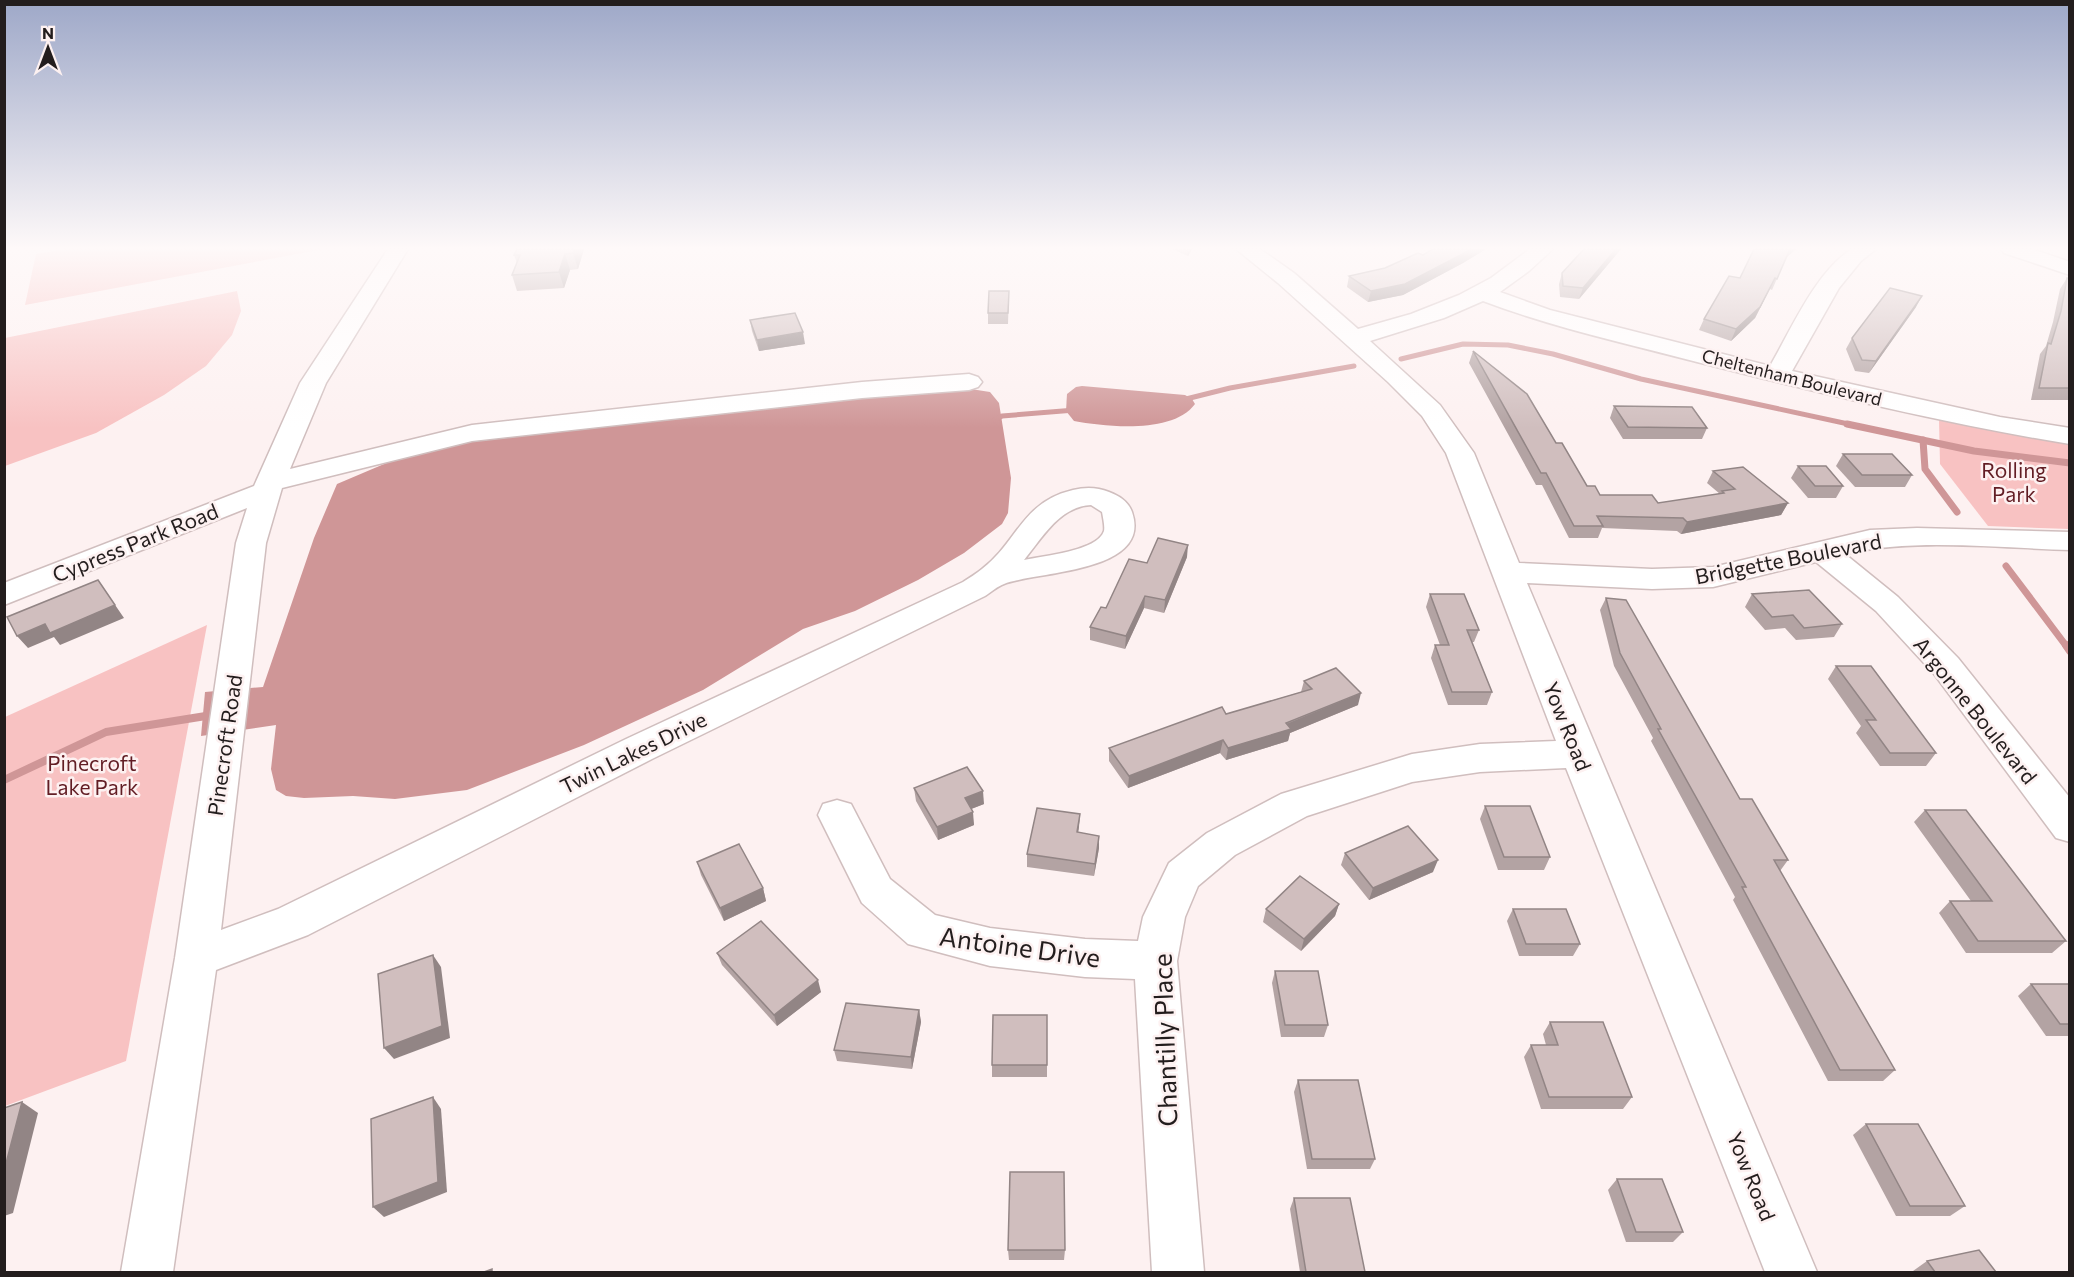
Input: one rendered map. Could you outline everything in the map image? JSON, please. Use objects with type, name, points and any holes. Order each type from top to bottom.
[{"type":"street","name":"Pinecroft Road","points":[[147,1272],[196,958],[251,543],[268,487],[313,383],[360,309]]},
{"type":"street","name":"Yow Road","points":[[1320,309],[1431,411],[1460,453],[1579,754],[1791,1272]]},
{"type":"street","points":[[1353,338],[1431,316],[1448,309]]},
{"type":"street","name":"Cheltenham Boulevard","points":[[1525,309],[1542,315],[1777,375],[2000,425],[2070,436]]},
{"type":"street","points":[[1777,375],[1816,309]]},
{"type":"street","points":[[268,487],[404,448],[472,433],[885,387],[969,382]]},
{"type":"street","name":"Cypress Park Road","points":[[4,595],[268,487]]},
{"type":"street","name":"Twin Lakes Drive","points":[[196,958],[293,922],[628,754],[974,589],[994,576],[1010,560],[1047,513],[1064,501],[1095,496],[1111,503],[1117,512],[1119,530],[1114,541],[1096,555],[994,576]]},
{"type":"street","name":"Bridgette Boulevard","points":[[1507,572],[1652,579],[1713,577],[1869,539],[2070,541]]},
{"type":"street","name":"Argonne Boulevard","points":[[1822,551],[1887,604],[1946,666],[2070,827]]},
{"type":"street","name":"Chantilly Place","points":[[1178,1272],[1155,961],[1164,917],[1183,875],[1221,844],[1294,805],[1412,768],[1480,758],[1579,754]]},
{"type":"street","name":"Antoine Drive","points":[[837,815],[876,891],[923,932],[990,947],[1085,958],[1155,961]]},
{"type":"green space","points":[[150,309],[241,309],[241,311],[232,335],[206,366],[164,395],[96,433],[5,466],[5,338]]},
{"type":"green space","name":"Rolling Park","points":[[1939,419],[2069,445],[2069,529],[1988,526],[1940,464]]},
{"type":"green space","name":"Pinecroft Lake Park","points":[[207,625],[126,1061],[5,1106],[5,717]]},
{"type":"shaded area","points":[[958,387],[990,392],[999,403],[1011,478],[1008,513],[1002,524],[964,553],[918,580],[855,611],[803,629],[703,690],[584,745],[467,790],[395,799],[353,796],[304,798],[286,796],[276,790],[271,769],[276,725],[201,736],[205,692],[263,687],[314,538],[337,484],[410,453],[461,443]]},
{"type":"shaded area","points":[[1076,387],[1185,395],[1195,404],[1185,414],[1156,424],[1121,426],[1074,421],[1066,411],[1067,394]]},
{"type":"building","points":[[988,309],[1008,309],[1008,313],[988,313]]},
{"type":"building","points":[[1710,309],[1758,309],[1736,329],[1704,319]]},
{"type":"building","points":[[1874,309],[1913,309],[1876,361],[1862,360],[1852,338]]},
{"type":"building","points":[[2061,309],[2070,309],[2070,388],[2039,388],[2048,343],[2051,344]]},
{"type":"building","points":[[795,313],[803,332],[757,340],[750,320]]},
{"type":"building","points":[[1473,351],[1527,394],[1556,443],[1562,443],[1587,486],[1595,486],[1600,495],[1652,495],[1658,503],[1724,493],[1722,491],[1735,489],[1713,471],[1743,467],[1788,503],[1687,522],[1683,518],[1597,516],[1603,526],[1574,526],[1546,473],[1541,473]]},
{"type":"building","points":[[1614,406],[1692,407],[1707,428],[1628,427]]},
{"type":"building","points":[[1843,454],[1892,454],[1912,475],[1862,475]]},
{"type":"building","points":[[1798,466],[1826,466],[1843,486],[1815,486]]},
{"type":"building","points":[[1158,538],[1188,545],[1165,600],[1145,596],[1126,636],[1090,627],[1101,607],[1106,608],[1129,559],[1147,563]]},
{"type":"building","points":[[98,580],[115,605],[50,633],[45,624],[17,636],[7,617]]},
{"type":"building","points":[[1809,590],[1842,624],[1804,628],[1793,615],[1772,617],[1752,594]]},
{"type":"building","points":[[1430,594],[1464,594],[1479,630],[1467,630],[1492,692],[1452,692],[1435,645],[1449,645]]},
{"type":"building","points":[[1606,598],[1626,600],[1740,799],[1752,799],[1788,860],[1774,860],[1895,1070],[1840,1070],[1742,887],[1746,887],[1658,729],[1661,729],[1620,653]]},
{"type":"building","points":[[1836,666],[1871,666],[1936,753],[1890,753],[1866,720],[1876,720]]},
{"type":"building","points":[[1336,668],[1361,693],[1286,723],[1291,729],[1228,748],[1223,740],[1129,776],[1109,748],[1222,707],[1226,714],[1312,689],[1304,681]]},
{"type":"building","points":[[967,767],[983,791],[965,798],[973,812],[937,827],[914,788]]},
{"type":"building","points":[[1485,806],[1530,806],[1550,857],[1504,857]]},
{"type":"building","points":[[1037,808],[1080,814],[1077,832],[1099,836],[1095,864],[1027,854]]},
{"type":"building","points":[[1925,810],[1966,810],[2066,941],[1978,941],[1950,901],[1992,901]]},
{"type":"building","points":[[1408,826],[1438,860],[1373,888],[1345,853]]},
{"type":"building","points":[[739,844],[763,888],[720,908],[697,862]]},
{"type":"building","points":[[1300,876],[1339,904],[1304,939],[1266,909]]},
{"type":"building","points":[[1513,909],[1566,909],[1580,944],[1526,944]]},
{"type":"building","points":[[761,921],[818,980],[774,1015],[717,953]]},
{"type":"building","points":[[433,955],[442,1026],[384,1048],[378,974]]},
{"type":"building","points":[[1275,971],[1318,971],[1328,1025],[1285,1025]]},
{"type":"building","points":[[2031,984],[2070,984],[2070,1024],[2060,1024]]},
{"type":"building","points":[[846,1003],[919,1010],[911,1057],[834,1050]]},
{"type":"building","points":[[993,1015],[1047,1015],[1047,1065],[992,1065]]},
{"type":"building","points":[[1550,1022],[1603,1022],[1632,1097],[1549,1097],[1531,1045],[1558,1045]]},
{"type":"building","points":[[1298,1080],[1358,1080],[1375,1159],[1312,1159]]},
{"type":"building","points":[[433,1097],[438,1182],[373,1207],[371,1119]]},
{"type":"building","points":[[22,1102],[4,1171],[4,1108]]},
{"type":"building","points":[[1866,1124],[1918,1124],[1965,1206],[1910,1206]]},
{"type":"building","points":[[1010,1172],[1064,1172],[1065,1250],[1008,1250]]},
{"type":"building","points":[[1617,1179],[1662,1179],[1683,1232],[1636,1232]]},
{"type":"building","points":[[1294,1198],[1350,1198],[1365,1272],[1306,1272]]},
{"type":"building","points":[[1979,1250],[1996,1272],[1935,1272],[1927,1261]]},
{"type":"waterway","points":[[1401,359],[1463,344],[1508,345],[1553,354],[1641,379],[1853,425]]},
{"type":"waterway","points":[[1182,400],[1230,388],[1354,366]]},
{"type":"waterway","points":[[995,420],[1002,416],[1075,410]]},
{"type":"waterway","points":[[1847,424],[1923,440]]},
{"type":"waterway","points":[[1923,440],[1974,451],[2070,463]]},
{"type":"waterway","points":[[1923,440],[1925,469],[1957,512]]},
{"type":"waterway","points":[[2006,566],[2067,647]]},
{"type":"waterway","points":[[2066,645],[2070,651]]},
{"type":"waterway","points":[[4,780],[106,732],[212,715]]}]
